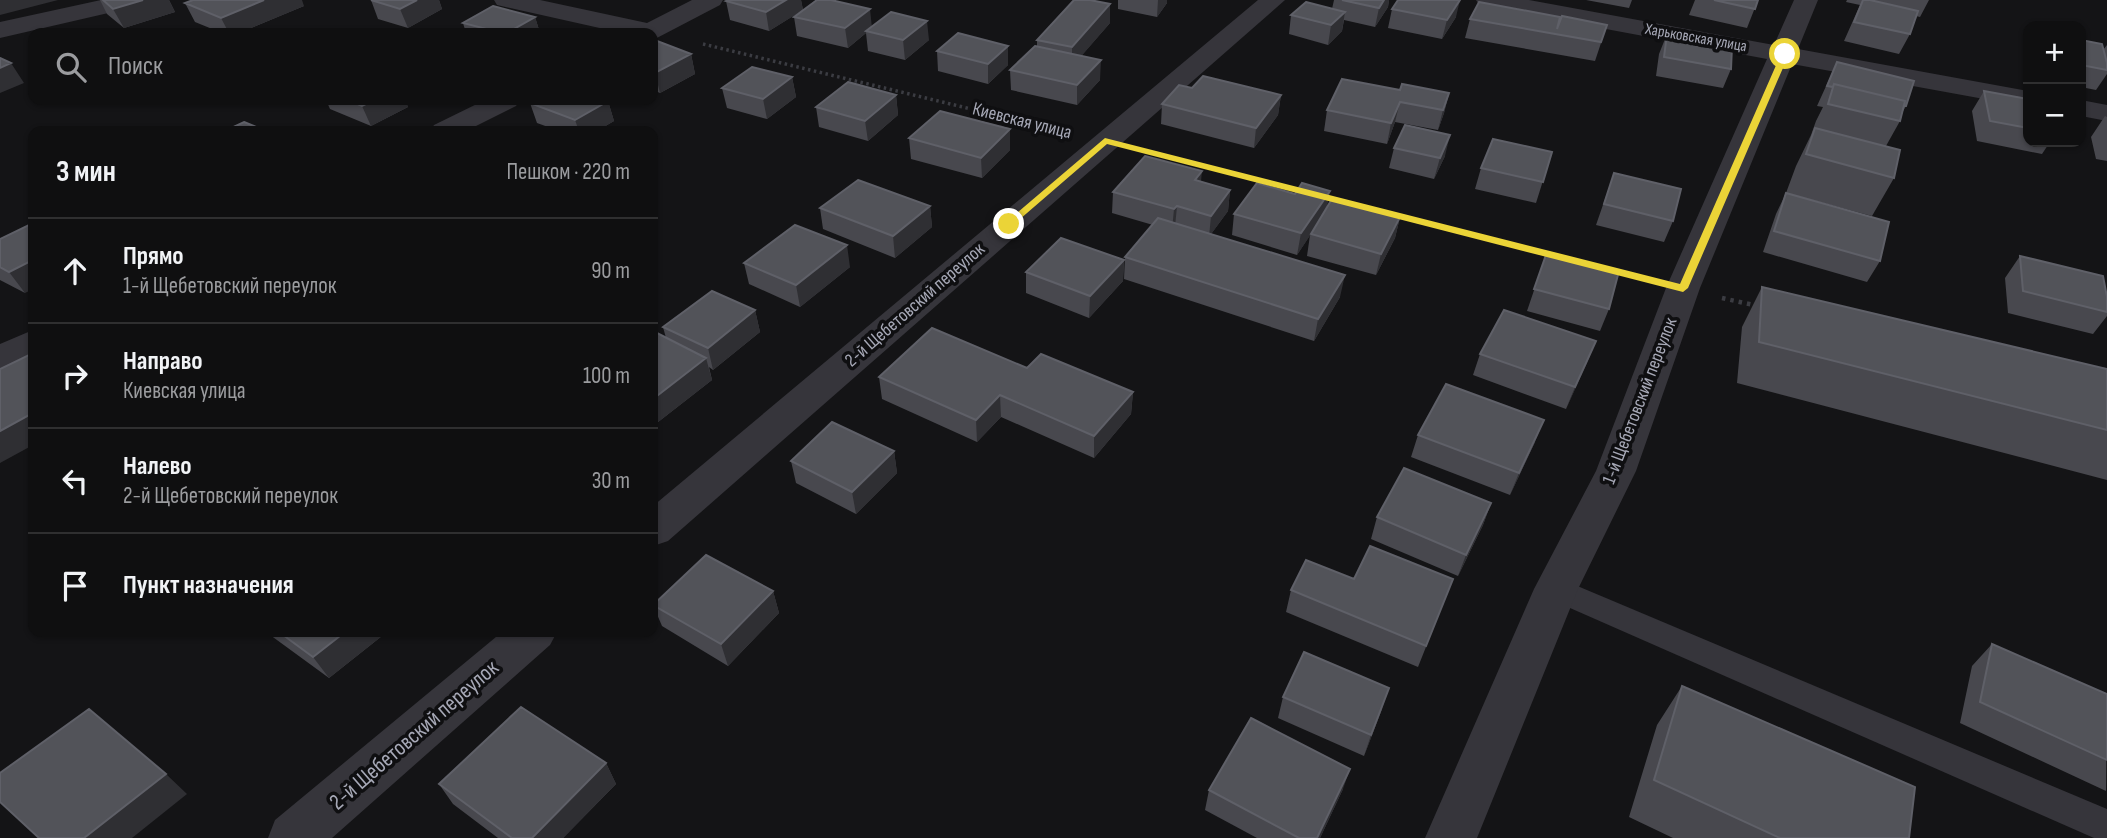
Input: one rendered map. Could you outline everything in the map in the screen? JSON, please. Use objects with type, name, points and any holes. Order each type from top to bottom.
[{"type":"street","points":[[0,30],[134,0]]},
{"type":"street","points":[[506,0],[628,28]]},
{"type":"street","points":[[658,29],[711,0]]},
{"type":"street","name":"2-й Щебетовский переулок","points":[[658,526],[1273,0]]},
{"type":"street","name":"Харьковская улица","points":[[1489,0],[2023,98]]},
{"type":"street","name":"1-й Щебетовский переулок","points":[[1451,838],[1556,589],[1616,471],[1683,288],[1806,0]]},
{"type":"street","points":[[454,126],[496,105]]},
{"type":"street","points":[[2086,109],[2107,113]]},
{"type":"street","points":[[0,359],[28,345]]},
{"type":"street","name":"2-й Щебетовский переулок","points":[[294,838],[528,637]]},
{"type":"lane","points":[[1556,589],[2107,826]]},
{"type":"path","name":"Киевская улица","points":[[658,35],[1307,192]]},
{"type":"path","points":[[1320,196],[1562,257]]},
{"type":"path","points":[[1603,268],[1764,308]]},
{"type":"building","points":[[103,0],[143,0],[113,9]]},
{"type":"building","points":[[193,0],[264,0],[221,18],[185,3]]},
{"type":"building","points":[[371,0],[417,0],[400,9]]},
{"type":"building","points":[[786,0],[766,12],[726,1]]},
{"type":"building","points":[[817,0],[831,0],[870,9],[845,28],[794,17]]},
{"type":"building","points":[[1074,0],[1110,4],[1072,47],[1037,40]]},
{"type":"building","points":[[1342,0],[1384,0],[1379,8]]},
{"type":"building","points":[[1398,0],[1460,0],[1447,20],[1392,9]]},
{"type":"building","points":[[1714,0],[1758,0],[1755,9]]},
{"type":"building","points":[[1863,0],[1918,11],[1910,34],[1854,22]]},
{"type":"building","points":[[1306,2],[1345,12],[1331,25],[1291,15]]},
{"type":"building","points":[[1479,2],[1560,17],[1557,29],[1562,16],[1607,25],[1601,42],[1470,19]]},
{"type":"building","points":[[493,6],[535,17],[516,28],[482,28],[463,23]]},
{"type":"building","points":[[891,12],[927,21],[903,40],[866,31]]},
{"type":"building","points":[[958,33],[1008,46],[988,64],[937,51]]},
{"type":"building","points":[[1667,34],[1732,46],[1731,69],[1664,57]]},
{"type":"building","points":[[658,41],[691,54],[658,71]]},
{"type":"building","points":[[2086,41],[2102,44],[2107,70],[2086,66]]},
{"type":"building","points":[[1035,46],[1101,60],[1077,85],[1010,70]]},
{"type":"building","points":[[0,58],[11,63],[0,68]]},
{"type":"building","points":[[1837,62],[1914,81],[1906,106],[1905,101],[1834,84],[1833,87],[1827,86]]},
{"type":"building","points":[[752,67],[792,77],[763,99],[722,88]]},
{"type":"building","points":[[1203,76],[1281,95],[1256,128],[1162,104],[1179,85],[1192,88]]},
{"type":"building","points":[[1342,79],[1400,90],[1402,84],[1449,93],[1443,110],[1400,102],[1391,123],[1327,110]]},
{"type":"building","points":[[848,82],[896,95],[865,121],[816,107]]},
{"type":"building","points":[[1834,84],[1905,101],[1900,121],[1828,104]]},
{"type":"building","points":[[1984,91],[2023,98],[2023,127],[1990,121]]},
{"type":"building","points":[[535,105],[601,105],[575,120]]},
{"type":"building","points":[[940,111],[1010,129],[981,158],[909,138]]},
{"type":"building","points":[[244,122],[254,126],[236,126]]},
{"type":"building","points":[[1405,125],[1450,135],[1440,158],[1394,148]]},
{"type":"building","points":[[1815,128],[1900,150],[1894,178],[1806,154]]},
{"type":"building","points":[[1493,139],[1552,152],[1543,182],[1481,168]]},
{"type":"building","points":[[1145,156],[1202,171],[1195,180],[1230,190],[1211,216],[1113,192]]},
{"type":"building","points":[[1614,173],[1681,189],[1673,221],[1604,204]]},
{"type":"building","points":[[858,180],[930,206],[893,236],[820,208]]},
{"type":"building","points":[[1257,183],[1295,194],[1302,183],[1330,191],[1301,233],[1234,214]]},
{"type":"building","points":[[1786,193],[1889,222],[1880,261],[1774,231]]},
{"type":"building","points":[[1332,199],[1400,217],[1381,254],[1311,234]]},
{"type":"building","points":[[1158,218],[1345,275],[1318,319],[1125,257]]},
{"type":"building","points":[[28,225],[28,262],[9,272],[0,267],[0,239]]},
{"type":"building","points":[[795,225],[847,245],[796,285],[744,263]]},
{"type":"building","points":[[1061,238],[1124,260],[1090,296],[1026,272]]},
{"type":"building","points":[[1547,252],[1619,271],[1609,309],[1534,289]]},
{"type":"building","points":[[2020,256],[2103,276],[2107,312],[2023,291]]},
{"type":"building","points":[[1762,287],[2107,369],[2107,430],[1759,342]]},
{"type":"building","points":[[712,291],[755,310],[708,348],[663,327]]},
{"type":"building","points":[[1504,310],[1596,341],[1575,387],[1480,354]]},
{"type":"building","points":[[932,328],[1027,368],[1041,354],[1133,392],[1094,436],[1000,395],[976,420],[879,377]]},
{"type":"building","points":[[658,334],[706,358],[658,395]]},
{"type":"building","points":[[28,355],[28,416],[0,431],[0,369]]},
{"type":"building","points":[[1446,384],[1544,420],[1519,473],[1418,435]]},
{"type":"building","points":[[832,422],[894,451],[852,492],[791,461]]},
{"type":"building","points":[[1404,468],[1491,503],[1466,555],[1377,517]]},
{"type":"building","points":[[1370,546],[1453,579],[1426,646],[1291,590],[1306,560],[1354,579]]},
{"type":"building","points":[[706,555],[773,591],[721,644],[658,608],[658,600]]},
{"type":"building","points":[[286,637],[339,637],[313,657]]},
{"type":"building","points":[[1992,644],[2107,694],[2107,760],[1980,702]]},
{"type":"building","points":[[1304,652],[1389,688],[1371,735],[1283,697]]},
{"type":"building","points":[[1682,686],[1915,787],[1909,838],[1780,838],[1654,780]]},
{"type":"building","points":[[521,707],[606,763],[532,838],[512,838],[439,784]]},
{"type":"building","points":[[89,709],[166,774],[84,838],[39,838],[0,802],[0,773]]},
{"type":"building","points":[[1251,718],[1350,769],[1317,838],[1299,838],[1209,790]]},
{"type":"route","points":[[1009,224],[1105,141],[1683,288],[1785,54]]}]
